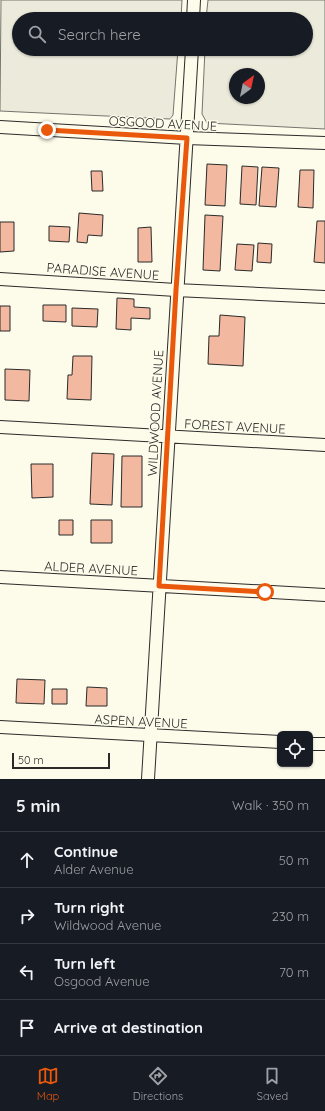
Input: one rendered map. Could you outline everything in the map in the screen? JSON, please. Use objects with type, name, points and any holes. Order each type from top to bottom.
[{"type":"street","points":[[193,12],[194,0]]},
{"type":"street","name":"WILDWOOD AVENUE","points":[[148,779],[176,290],[192,56]]},
{"type":"street","name":"OSGOOD AVENUE","points":[[0,127],[187,138],[325,143]]},
{"type":"street","name":"PARADISE AVENUE","points":[[0,279],[176,290],[325,297]]},
{"type":"street","name":"FOREST AVENUE","points":[[0,427],[325,445]]},
{"type":"street","name":"ALDER AVENUE","points":[[0,577],[325,595]]},
{"type":"street","name":"ASPEN AVENUE","points":[[0,727],[277,742]]},
{"type":"street","points":[[313,744],[325,744]]},
{"type":"shaded area","points":[[1,0],[182,0],[181,12],[12,12],[12,56],[177,56],[173,115],[170,119],[0,111]]},
{"type":"shaded area","points":[[208,0],[325,0],[325,129],[207,123],[202,114],[205,56],[313,56],[313,12],[207,12]]},
{"type":"building","points":[[207,164],[227,165],[225,206],[205,205]]},
{"type":"building","points":[[242,166],[258,167],[256,205],[240,204]]},
{"type":"building","points":[[262,167],[279,168],[276,207],[259,206]]},
{"type":"building","points":[[300,170],[314,170],[313,208],[298,207]]},
{"type":"building","points":[[91,171],[102,171],[103,191],[92,191]]},
{"type":"building","points":[[79,213],[103,215],[102,236],[88,235],[87,243],[77,242]]},
{"type":"building","points":[[205,215],[223,216],[220,271],[203,270]]},
{"type":"building","points":[[317,221],[325,221],[325,263],[314,262]]},
{"type":"building","points":[[0,222],[14,222],[14,251],[0,252]]},
{"type":"building","points":[[49,226],[70,227],[69,242],[49,241]]},
{"type":"building","points":[[151,227],[152,262],[138,262],[138,228]]},
{"type":"building","points":[[258,243],[272,244],[271,263],[257,262]]},
{"type":"building","points":[[237,244],[254,245],[252,271],[235,270]]},
{"type":"building","points":[[117,298],[134,299],[134,307],[150,308],[150,319],[131,318],[131,330],[116,329]]},
{"type":"building","points":[[43,305],[66,305],[66,322],[43,321]]},
{"type":"building","points":[[0,306],[10,306],[10,331],[0,331]]},
{"type":"building","points":[[72,308],[98,309],[97,327],[72,326]]},
{"type":"building","points":[[220,315],[245,317],[243,366],[208,364],[209,336],[219,336]]},
{"type":"building","points":[[73,356],[92,356],[91,400],[67,399],[68,375],[72,375]]},
{"type":"building","points":[[5,369],[30,370],[29,401],[5,400]]},
{"type":"building","points":[[92,453],[114,454],[112,505],[90,504]]},
{"type":"building","points":[[122,456],[142,456],[142,507],[121,507]]},
{"type":"building","points":[[31,464],[53,464],[53,497],[32,498]]},
{"type":"building","points":[[59,520],[73,520],[73,535],[59,535]]},
{"type":"building","points":[[91,520],[112,520],[112,543],[91,543]]},
{"type":"building","points":[[17,679],[45,680],[44,704],[16,703]]},
{"type":"building","points":[[87,687],[107,688],[107,706],[86,706]]},
{"type":"building","points":[[52,689],[67,689],[67,704],[52,704]]},
{"type":"route","points":[[47,130],[187,138],[176,290],[159,586],[265,592]]}]
